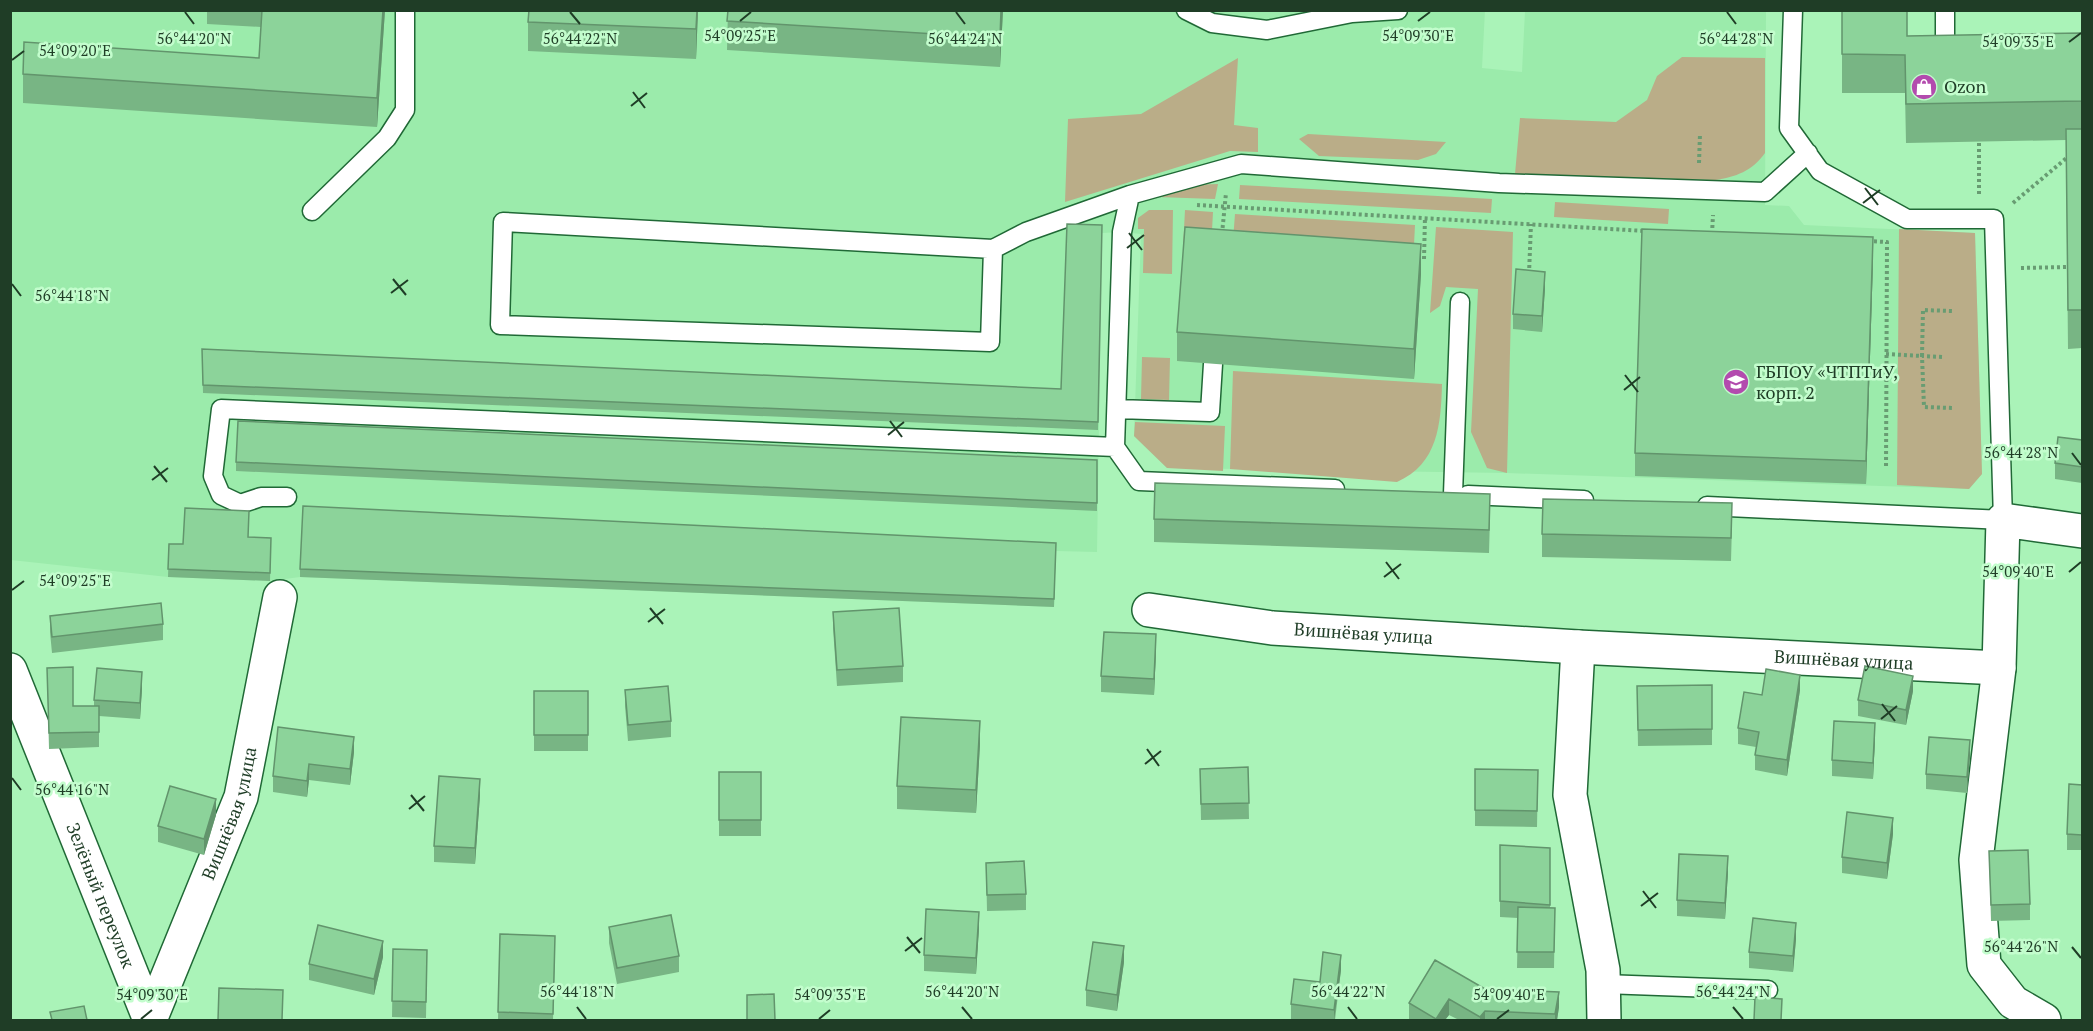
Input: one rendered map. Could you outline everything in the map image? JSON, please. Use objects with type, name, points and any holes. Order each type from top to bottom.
[{"type":"street","points":[[2044,1020],[2013,1002],[1984,965],[1976,860],[2000,668],[2004,520],[2082,531]]},
{"type":"street","name":"Вишнёвая улица","points":[[150,1020],[241,797],[280,597]]},
{"type":"street","name":"Вишнёвая улица","points":[[1149,610],[1272,628],[1578,647],[2000,668]]},
{"type":"street","points":[[1578,647],[1570,795],[1603,970],[1604,1020]]},
{"type":"street","name":"Зелёный переулок","points":[[10,670],[150,1020]]},
{"type":"lane","points":[[312,211],[387,138],[405,110],[405,10]]},
{"type":"lane","points":[[1186,10],[1212,23],[1267,30],[1352,13],[1398,10]]},
{"type":"lane","points":[[1692,506],[2004,520],[1996,268],[1986,219],[1907,219],[1820,171],[1789,128],[1793,10]]},
{"type":"lane","points":[[1945,10],[1945,48],[1978,48]]},
{"type":"lane","points":[[993,249],[990,342],[500,325],[503,222],[993,249],[1026,232],[1130,195],[1241,164],[1499,183],[1765,192],[1808,153]]},
{"type":"lane","points":[[1130,195],[1122,232],[1115,447],[1139,481],[1348,490]]},
{"type":"lane","points":[[1453,494],[1460,302]]},
{"type":"lane","points":[[1116,409],[1210,412],[1213,364]]},
{"type":"lane","points":[[286,498],[261,497],[240,504],[221,495],[213,476],[221,409],[1115,447]]},
{"type":"lane","points":[[1430,493],[1596,501]]},
{"type":"lane","points":[[1604,984],[1768,990]]},
{"type":"path","points":[[1979,141],[1986,219]]},
{"type":"path","points":[[1986,219],[2072,154]]},
{"type":"path","points":[[1222,237],[1228,168]]},
{"type":"path","points":[[1712,245],[1713,190]]},
{"type":"path","points":[[1193,205],[1656,232]]},
{"type":"path","points":[[1424,259],[1425,217]]},
{"type":"path","points":[[1529,276],[1531,224]]},
{"type":"path","points":[[1701,235],[1724,236]]},
{"type":"path","points":[[1864,241],[1887,242],[1886,469]]},
{"type":"path","points":[[1996,268],[2067,267]]},
{"type":"path","points":[[1952,311],[1923,310],[1922,356],[1924,407],[1953,408]]},
{"type":"path","points":[[1886,354],[1942,357]]},
{"type":"shaded area","points":[[1485,10],[1482,68],[1522,72],[1525,11],[1766,11],[1765,205],[1789,206],[1804,225],[1975,233],[1982,474],[1969,489],[1507,473],[1167,468],[1134,436],[1141,234],[1121,232],[1102,233],[1097,552],[1056,551],[1054,607],[300,577],[270,581],[168,577],[11,560],[11,11]]},
{"type":"shaded area","points":[[1682,57],[1765,58],[1765,153],[1749,169],[1737,175],[1715,180],[1515,174],[1520,118],[1616,122],[1647,100],[1657,76]]},
{"type":"shaded area","points":[[1238,58],[1234,125],[1258,128],[1258,152],[1230,151],[1065,202],[1068,119],[1141,114]]},
{"type":"shaded area","points":[[1308,134],[1446,142],[1436,154],[1418,160],[1319,156],[1299,139]]},
{"type":"shaded area","points":[[1218,184],[1215,199],[1157,197],[1189,185]]},
{"type":"shaded area","points":[[1240,185],[1492,199],[1491,213],[1239,199]]},
{"type":"shaded area","points":[[1555,202],[1669,209],[1668,224],[1554,217]]},
{"type":"shaded area","points":[[1149,210],[1173,210],[1172,274],[1143,273],[1144,229],[1138,229],[1138,218]]},
{"type":"shaded area","points":[[1185,210],[1213,212],[1211,249],[1183,248]]},
{"type":"shaded area","points":[[1235,214],[1415,225],[1413,264],[1232,253]]},
{"type":"shaded area","points":[[1436,227],[1513,232],[1507,473],[1487,468],[1471,432],[1478,289],[1446,287],[1440,306],[1430,313]]},
{"type":"shaded area","points":[[1899,229],[1975,233],[1982,474],[1969,489],[1897,485]]},
{"type":"shaded area","points":[[1142,357],[1170,358],[1169,400],[1141,399]]},
{"type":"shaded area","points":[[1233,371],[1442,384],[1438,428],[1429,454],[1411,474],[1397,482],[1230,469]]},
{"type":"shaded area","points":[[1135,422],[1225,426],[1223,471],[1167,468],[1134,436]]},
{"type":"building","points":[[262,10],[383,10],[377,98],[23,74],[24,42],[259,58]]},
{"type":"building","points":[[529,10],[697,10],[696,29],[528,22]]},
{"type":"building","points":[[728,10],[1001,10],[1000,38],[727,21]]},
{"type":"building","points":[[1842,10],[1907,10],[1907,36],[2082,33],[2082,101],[1906,104],[1905,55],[1842,54]]},
{"type":"building","points":[[2066,129],[2082,129],[2082,310],[2068,310]]},
{"type":"building","points":[[1067,224],[1102,225],[1098,422],[203,385],[202,349],[1061,389]]},
{"type":"building","points":[[1185,227],[1421,244],[1414,349],[1177,332]]},
{"type":"building","name":"ГБПОУ «ЧТПТиУ, корп. 2","points":[[1642,229],[1873,237],[1866,461],[1635,453]]},
{"type":"building","points":[[1516,269],[1545,272],[1542,316],[1513,314]]},
{"type":"building","points":[[238,421],[1097,460],[1097,503],[236,462]]},
{"type":"building","points":[[2058,437],[2082,440],[2082,467],[2055,463]]},
{"type":"building","points":[[1155,483],[1490,494],[1489,530],[1154,519]]},
{"type":"building","points":[[1543,499],[1732,503],[1731,538],[1542,534]]},
{"type":"building","points":[[303,506],[1056,543],[1054,599],[300,569]]},
{"type":"building","points":[[185,508],[249,511],[248,537],[271,538],[270,573],[168,569],[169,544],[183,544]]},
{"type":"building","points":[[161,603],[163,624],[52,637],[50,616]]},
{"type":"building","points":[[899,608],[903,666],[837,670],[833,612]]},
{"type":"building","points":[[1104,632],[1156,634],[1154,679],[1101,676]]},
{"type":"building","points":[[1865,666],[1913,676],[1906,710],[1858,700]]},
{"type":"building","points":[[73,667],[73,706],[99,706],[99,732],[49,733],[47,668]]},
{"type":"building","points":[[97,668],[142,672],[140,703],[94,700]]},
{"type":"building","points":[[1766,669],[1800,675],[1787,760],[1755,755],[1759,732],[1738,728],[1744,692],[1762,695]]},
{"type":"building","points":[[1712,685],[1712,729],[1638,730],[1637,686]]},
{"type":"building","points":[[668,686],[671,721],[628,725],[625,690]]},
{"type":"building","points":[[534,691],[588,691],[588,735],[534,735]]},
{"type":"building","points":[[901,717],[980,721],[976,790],[897,786]]},
{"type":"building","points":[[1834,721],[1875,723],[1873,763],[1832,760]]},
{"type":"building","points":[[278,727],[354,737],[350,769],[309,764],[307,781],[273,776]]},
{"type":"building","points":[[1929,737],[1970,740],[1967,777],[1926,774]]},
{"type":"building","points":[[1248,767],[1249,803],[1201,804],[1200,769]]},
{"type":"building","points":[[1475,769],[1538,770],[1537,811],[1475,810]]},
{"type":"building","points":[[719,772],[761,772],[761,820],[719,820]]},
{"type":"building","points":[[439,776],[480,779],[475,848],[434,846]]},
{"type":"building","points":[[2069,784],[2082,785],[2082,835],[2067,834]]},
{"type":"building","points":[[170,786],[216,799],[204,839],[158,826]]},
{"type":"building","points":[[1847,812],[1893,818],[1887,863],[1842,857]]},
{"type":"building","points":[[1500,845],[1550,848],[1550,905],[1500,901]]},
{"type":"building","points":[[2028,850],[2030,904],[1991,905],[1989,851]]},
{"type":"building","points":[[1679,854],[1728,856],[1725,903],[1677,900]]},
{"type":"building","points":[[1024,861],[1026,894],[987,895],[986,863]]},
{"type":"building","points":[[1518,907],[1555,908],[1554,952],[1517,952]]},
{"type":"building","points":[[926,909],[979,912],[976,958],[924,955]]},
{"type":"building","points":[[671,915],[679,956],[617,968],[609,927]]},
{"type":"building","points":[[1753,918],[1796,923],[1793,956],[1749,952]]},
{"type":"building","points":[[318,925],[383,941],[374,979],[309,964]]},
{"type":"building","points":[[500,934],[555,936],[553,1014],[498,1012]]},
{"type":"building","points":[[1093,942],[1124,946],[1117,995],[1086,990]]},
{"type":"building","points":[[393,949],[427,950],[426,1002],[392,1001]]},
{"type":"building","points":[[1323,952],[1341,955],[1334,1010],[1291,1004],[1294,979],[1320,982]]},
{"type":"building","points":[[1435,960],[1485,989],[1559,992],[1555,1014],[1485,1011],[1480,1017],[1449,999],[1436,1019],[1409,1003]]},
{"type":"building","points":[[219,988],[283,990],[282,1020],[218,1020]]},
{"type":"building","points":[[774,994],[775,1020],[747,1020],[747,995]]},
{"type":"building","points":[[1755,997],[1782,999],[1781,1020],[1754,1020]]},
{"type":"building","points":[[84,1006],[87,1020],[52,1020],[50,1012]]},
{"type":"place","name":"Ozon","points":[[1924,87]]},
{"type":"place","name":"ГБПОУ «ЧТПТиУ, корп. 2","points":[[1736,382]]}]
